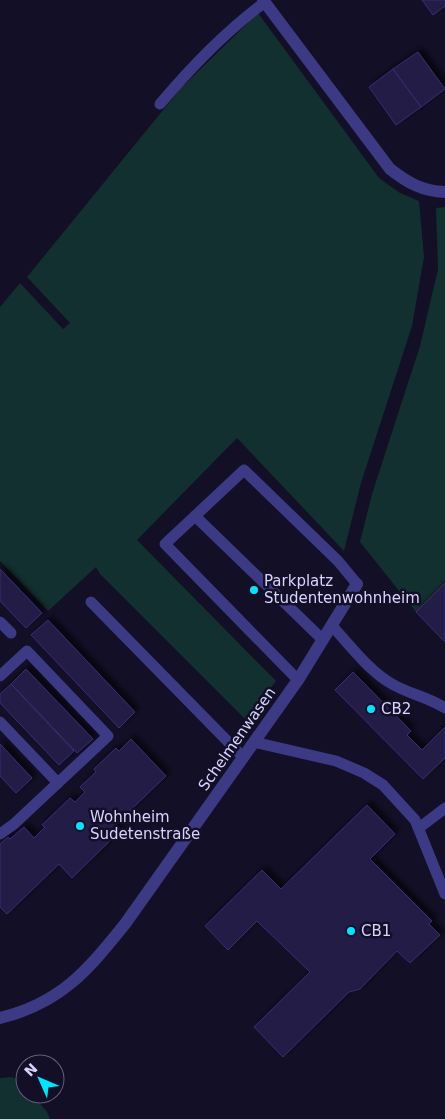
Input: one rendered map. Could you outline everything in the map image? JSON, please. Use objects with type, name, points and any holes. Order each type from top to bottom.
[{"type":"street","points":[[265,1],[390,169],[406,181],[427,191],[445,192]]},
{"type":"street","name":"Schelmenwasen","points":[[0,1018],[36,1007],[55,996],[102,953],[126,924],[298,680],[358,584]]},
{"type":"lane","points":[[160,104],[241,20],[265,1]]},
{"type":"lane","points":[[298,680],[165,544],[244,470],[338,561],[358,584]]},
{"type":"lane","points":[[195,516],[323,640]]},
{"type":"lane","points":[[91,602],[243,757]]},
{"type":"lane","points":[[0,622],[11,633]]},
{"type":"lane","points":[[332,626],[364,661],[390,683],[432,699],[445,708]]},
{"type":"lane","points":[[0,676],[27,651],[108,736],[14,824],[0,834]]},
{"type":"lane","points":[[0,722],[58,783]]},
{"type":"lane","points":[[254,742],[336,761],[364,772],[383,785],[400,802],[419,828],[445,894]]},
{"type":"lane","points":[[419,828],[445,808]]},
{"type":"green space","points":[[258,13],[379,178],[400,193],[419,201],[424,257],[412,326],[361,483],[344,551],[237,438],[137,540],[276,681],[246,720],[100,574],[96,567],[48,611],[0,561],[0,307],[20,283],[63,329],[70,323],[27,277],[181,88]]},
{"type":"green space","points":[[445,207],[445,583],[416,612],[360,542],[372,494],[420,346],[438,269],[436,208]]},
{"type":"green space","points":[[12,1077],[15,1079],[15,1104],[40,1104],[50,1119],[0,1119],[0,1078]]},
{"type":"building","points":[[422,0],[445,0],[445,6],[433,15]]},
{"type":"building","points":[[418,52],[445,89],[421,107],[393,69]]},
{"type":"building","points":[[393,69],[421,107],[396,125],[369,87]]},
{"type":"building","points":[[0,569],[42,613],[26,628],[0,601]]},
{"type":"building","points":[[445,583],[445,642],[416,612]]},
{"type":"building","points":[[48,620],[135,712],[119,728],[31,635]]},
{"type":"building","points":[[26,669],[93,739],[77,753],[11,684]]},
{"type":"building","name":"CB2","points":[[353,672],[411,731],[407,735],[422,750],[445,727],[445,758],[423,779],[335,690]]},
{"type":"building","points":[[11,684],[74,751],[59,765],[0,703],[0,694]]},
{"type":"building","name":"Wohnheim Sudetenstraße","points":[[131,739],[166,776],[116,824],[121,830],[72,878],[59,864],[7,914],[0,907],[0,844],[8,837],[10,839],[24,827],[34,838],[45,827],[42,825],[70,798],[75,802],[85,792],[80,787],[96,772],[94,769],[116,748],[119,751]]},
{"type":"building","points":[[0,744],[32,778],[16,793],[0,776]]},
{"type":"building","name":"CB1","points":[[367,805],[395,834],[370,859],[432,921],[429,924],[440,935],[410,963],[397,951],[360,989],[349,992],[283,1057],[254,1027],[310,972],[257,921],[228,950],[205,926],[262,870],[281,889]]},
{"type":"place","name":"Parkplatz Studentenwohnheim","points":[[254,590]]},
{"type":"place","name":"CB2","points":[[371,709]]},
{"type":"place","name":"Wohnheim Sudetenstraße","points":[[80,826]]},
{"type":"place","name":"CB1","points":[[351,931]]}]
